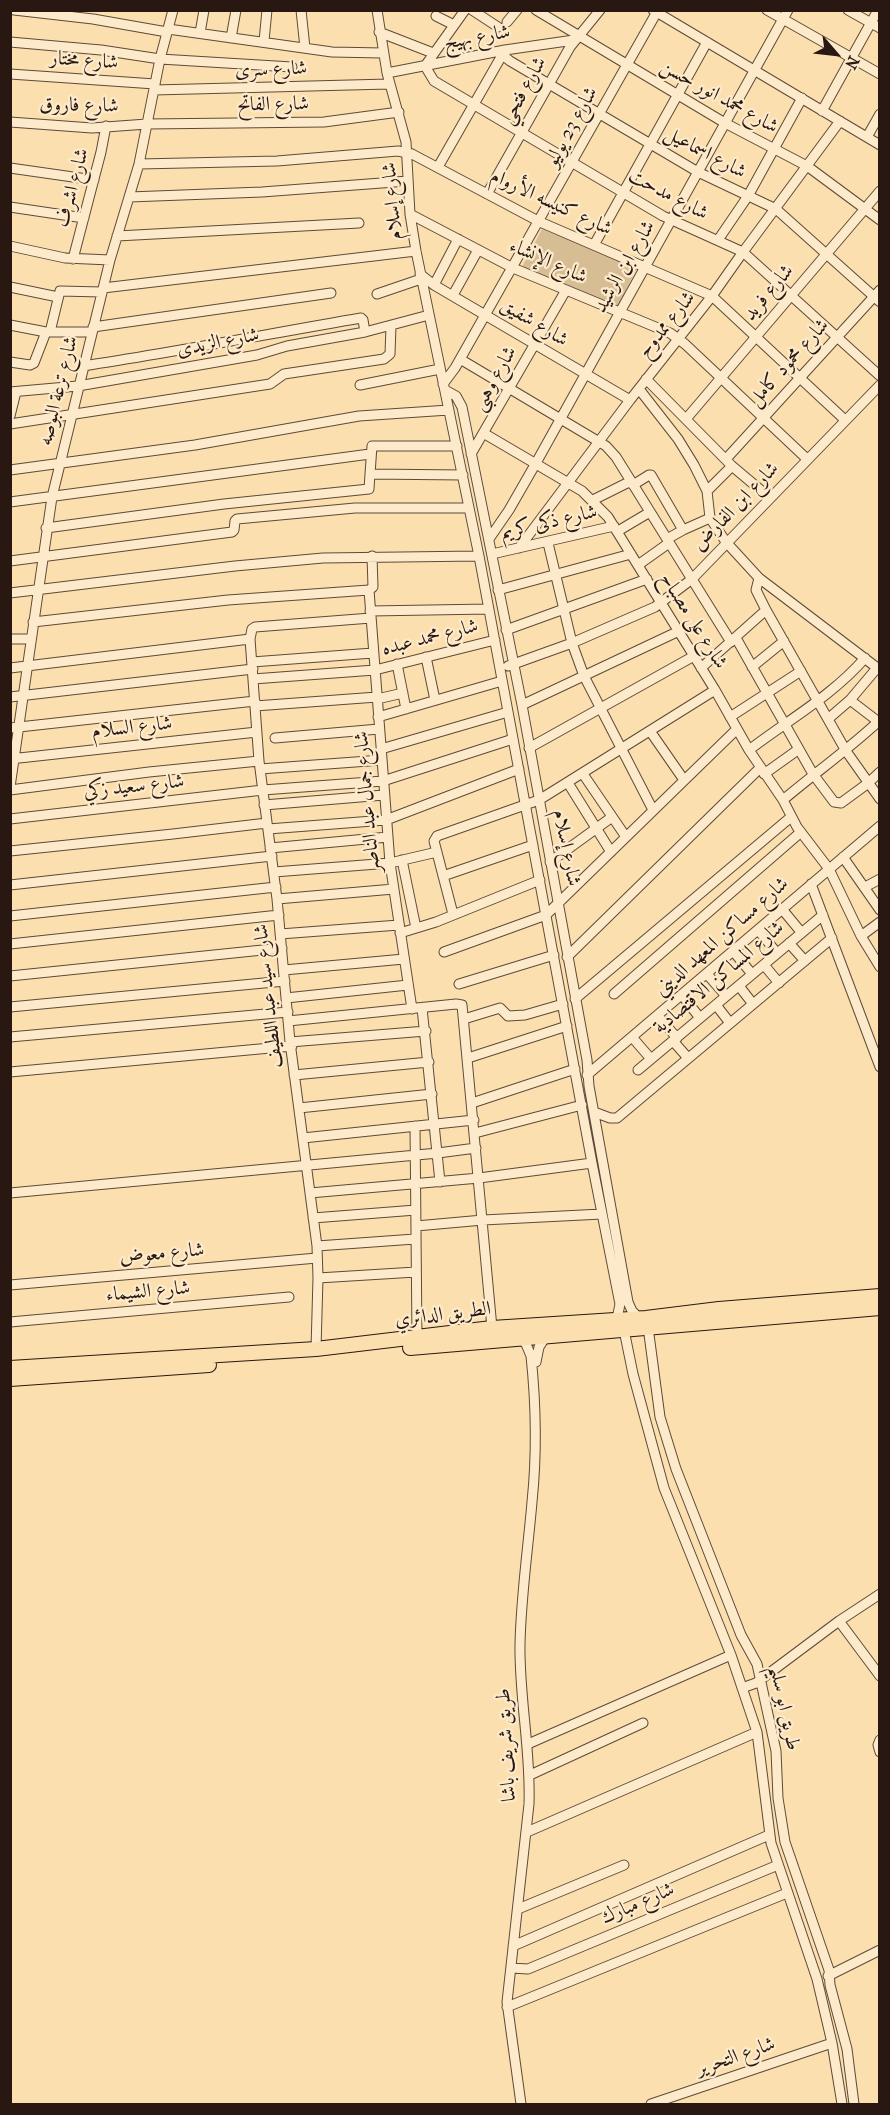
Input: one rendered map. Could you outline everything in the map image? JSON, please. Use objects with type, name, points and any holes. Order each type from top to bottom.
[{"type":"highway","name":"الطريق الدائري","points":[[747,1314],[879,1296]]},
{"type":"highway","name":"الطريق الدائري","points":[[10,1368],[316,1350],[417,1338],[619,1325],[721,1315],[879,1308]]},
{"type":"highway","name":"الطريق الدائري","points":[[10,1379],[108,1373],[485,1333],[500,1340],[546,1336],[619,1325]]},
{"type":"street","name":"شارع ترعة البوصه","points":[[10,788],[15,728],[23,695],[51,497],[117,236],[139,164],[160,59],[173,10]]},
{"type":"street","points":[[200,33],[204,10]]},
{"type":"street","points":[[231,38],[236,10]]},
{"type":"street","points":[[264,41],[267,10]]},
{"type":"street","points":[[301,10],[305,48]]},
{"type":"street","name":"شارع إسلام","points":[[377,10],[389,84],[405,132],[410,214],[416,251],[479,556],[602,1214],[623,1298],[643,1323]]},
{"type":"street","points":[[425,66],[465,10]]},
{"type":"street","points":[[472,10],[502,24],[517,10]]},
{"type":"street","name":"شارع محمد انور حسن","points":[[536,10],[576,38],[725,123],[807,166],[879,220]]},
{"type":"street","name":"شارع فتحي","points":[[487,194],[576,38],[600,10]]},
{"type":"street","points":[[767,10],[879,74]]},
{"type":"street","name":"شارع ابن الرشيد","points":[[489,539],[536,464],[788,10]]},
{"type":"street","points":[[848,10],[875,26]]},
{"type":"street","points":[[822,111],[851,58],[875,26],[878,10]]},
{"type":"street","points":[[20,11],[264,41],[340,53],[382,52]]},
{"type":"street","points":[[656,11],[879,145]]},
{"type":"street","name":"شارع 23 يوليو","points":[[444,387],[540,222],[656,11]]},
{"type":"street","points":[[436,16],[454,25]]},
{"type":"street","points":[[379,32],[433,53]]},
{"type":"street","name":"شارع بهيج","points":[[387,73],[576,38]]},
{"type":"street","points":[[10,42],[90,49],[160,59],[292,67]]},
{"type":"street","points":[[594,244],[707,42]]},
{"type":"street","points":[[438,167],[505,50]]},
{"type":"street","name":"شارع اسماعيل","points":[[505,50],[505,57],[510,62],[601,113],[698,172],[776,208],[877,296]]},
{"type":"street","name":"شارع مدحت","points":[[425,66],[434,81],[521,133],[672,221],[743,252],[879,376]]},
{"type":"street","name":"شارع مختار","points":[[10,74],[155,87]]},
{"type":"street","name":"شارع سرى","points":[[155,87],[389,84]]},
{"type":"street","points":[[718,240],[748,196],[802,98]]},
{"type":"street","name":"شارع الفاتح","points":[[147,124],[315,122],[399,112]]},
{"type":"street","points":[[867,137],[879,114]]},
{"type":"street","name":"شارع فاروق","points":[[10,122],[88,128],[147,124]]},
{"type":"street","name":"شارع ممدوح","points":[[519,548],[646,379],[712,297],[840,122]]},
{"type":"street","name":"شارع اشرف","points":[[73,259],[106,126]]},
{"type":"street","points":[[139,164],[277,161],[407,152]]},
{"type":"street","name":"شارع كنيسه الأروام","points":[[407,152],[540,222],[712,297],[845,420]]},
{"type":"street","points":[[10,168],[94,180]]},
{"type":"street","points":[[129,197],[262,192],[408,181]]},
{"type":"street","name":"شارع فريد","points":[[686,419],[879,191]]},
{"type":"street","points":[[10,207],[84,218]]},
{"type":"street","name":"شارع الإنشاء","points":[[410,214],[513,268],[678,338],[807,459]]},
{"type":"street","points":[[117,236],[359,224]]},
{"type":"street","points":[[434,285],[458,239]]},
{"type":"street","points":[[10,246],[73,259],[111,260]]},
{"type":"street","points":[[453,295],[478,250]]},
{"type":"street","points":[[10,362],[30,365],[34,363],[48,332],[60,291],[103,290],[416,251]]},
{"type":"street","points":[[377,294],[421,276]]},
{"type":"street","name":"شارع شفيق","points":[[421,276],[630,400]]},
{"type":"street","points":[[10,287],[58,297]]},
{"type":"street","name":"شارع وهبى","points":[[471,454],[485,434],[566,290]]},
{"type":"street","points":[[10,325],[48,332],[93,329],[332,293]]},
{"type":"street","name":"شارع محمود كامل","points":[[707,491],[762,419],[877,296]]},
{"type":"street","name":"شارع الزيدى","points":[[13,392],[78,386],[257,355],[287,346],[391,326],[429,315]]},
{"type":"street","points":[[83,366],[361,318],[365,332]]},
{"type":"street","points":[[10,424],[270,384],[284,374],[387,358],[390,354],[391,326]]},
{"type":"street","points":[[460,359],[509,390],[599,441],[616,457],[692,579],[752,667],[813,774],[834,802],[839,804],[867,784],[879,772]]},
{"type":"street","points":[[360,385],[440,369]]},
{"type":"street","points":[[646,379],[729,463],[770,498]]},
{"type":"street","name":"شارع ابن الفارض","points":[[500,669],[572,643],[661,603],[692,579],[879,385]]},
{"type":"street","name":"شارع إسلام","points":[[444,387],[459,401],[522,705],[587,1060],[623,1298],[619,1325]]},
{"type":"street","points":[[639,389],[678,439],[694,465],[707,491],[710,518],[726,542],[759,578],[878,669],[850,700],[828,719]]},
{"type":"street","points":[[10,416],[13,392]]},
{"type":"street","points":[[10,470],[195,445],[359,416],[449,410]]},
{"type":"street","name":"شارع على مصباح","points":[[485,434],[569,483],[593,500],[616,529],[762,771],[783,800],[801,832],[829,869],[861,936],[879,967]]},
{"type":"street","points":[[46,528],[224,504],[369,489],[370,447],[374,445],[457,446]]},
{"type":"street","points":[[10,502],[370,454]]},
{"type":"street","points":[[370,474],[463,475]]},
{"type":"street","points":[[593,500],[651,475],[683,530]]},
{"type":"street","points":[[10,561],[232,532],[237,519],[355,508],[469,508]]},
{"type":"street","name":"شارع ذكى كريم","points":[[492,554],[616,529],[650,513]]},
{"type":"street","points":[[638,565],[683,530],[710,518]]},
{"type":"street","points":[[548,543],[572,643],[584,676],[653,810]]},
{"type":"street","points":[[498,590],[631,554]]},
{"type":"street","name":"شارع جمال عبد الناصر","points":[[372,556],[373,587],[369,590],[370,614],[386,820],[412,1009]]},
{"type":"street","points":[[10,593],[235,566],[323,558],[479,556]]},
{"type":"street","points":[[759,578],[756,590],[766,610],[846,751],[879,799]]},
{"type":"street","points":[[506,630],[647,579]]},
{"type":"street","points":[[33,622],[209,602],[369,590]]},
{"type":"street","points":[[10,668],[250,639],[252,629],[255,627],[370,614],[489,609]]},
{"type":"street","points":[[701,668],[766,610]]},
{"type":"street","points":[[522,705],[678,631]]},
{"type":"street","points":[[10,639],[31,639]]},
{"type":"street","name":"شارع سيد عبد اللطيف","points":[[250,639],[259,765],[276,887],[294,1075],[316,1246],[318,1278],[316,1350]]},
{"type":"street","name":"شارع محمد عبده","points":[[253,679],[375,670],[495,640]]},
{"type":"street","points":[[752,667],[784,641]]},
{"type":"street","points":[[10,697],[252,665],[373,653]]},
{"type":"street","points":[[530,748],[694,656]]},
{"type":"street","points":[[426,657],[435,700]]},
{"type":"street","points":[[749,750],[843,682],[865,658]]},
{"type":"street","points":[[397,664],[406,709]]},
{"type":"street","points":[[730,717],[801,671]]},
{"type":"street","points":[[378,717],[502,681]]},
{"type":"street","points":[[453,914],[434,841],[437,836],[539,800],[715,690]]},
{"type":"street","points":[[15,728],[255,704],[377,698],[403,693]]},
{"type":"street","points":[[783,800],[813,774],[846,751],[879,721],[850,700]]},
{"type":"street","points":[[381,749],[508,712]]},
{"type":"street","points":[[275,738],[379,729]]},
{"type":"street","points":[[444,952],[546,915],[737,729]]},
{"type":"street","points":[[650,731],[684,780]]},
{"type":"street","name":"شارع السلام","points":[[12,759],[257,732]]},
{"type":"street","name":"شارع سعيد زكي","points":[[10,819],[262,790],[383,782],[513,739]]},
{"type":"street","points":[[567,957],[762,771],[800,749]]},
{"type":"street","points":[[10,788],[149,772],[382,760]]},
{"type":"street","points":[[10,851],[267,826],[386,820],[519,770]]},
{"type":"street","points":[[582,774],[626,837]]},
{"type":"street","points":[[568,783],[611,852]]},
{"type":"street","points":[[264,805],[384,795]]},
{"type":"street","points":[[550,862],[612,817]]},
{"type":"street","points":[[576,999],[791,817]]},
{"type":"street","name":"شارع مساكن المعهد الديني","points":[[578,1082],[879,826]]},
{"type":"street","points":[[614,993],[801,832]]},
{"type":"street","points":[[10,885],[388,837]]},
{"type":"street","points":[[443,876],[533,845]]},
{"type":"street","points":[[274,872],[390,862],[437,852]]},
{"type":"street","points":[[843,857],[879,910]]},
{"type":"street","points":[[402,860],[416,928]]},
{"type":"street","points":[[280,934],[416,928],[540,879]]},
{"type":"street","points":[[865,887],[879,879]]},
{"type":"street","points":[[811,884],[879,1067]]},
{"type":"street","points":[[10,916],[276,887]]},
{"type":"street","points":[[277,899],[394,889]]},
{"type":"street","points":[[782,909],[801,932]]},
{"type":"street","points":[[10,944],[279,915]]},
{"type":"street","name":"شارع المساكن الاقتصادية","points":[[638,1070],[823,915]]},
{"type":"street","points":[[861,936],[879,922]]},
{"type":"street","points":[[758,930],[777,953]]},
{"type":"street","points":[[594,1112],[616,1118],[832,938]]},
{"type":"street","points":[[789,943],[805,961]]},
{"type":"street","points":[[10,976],[282,948]]},
{"type":"street","points":[[733,951],[752,974]]},
{"type":"street","points":[[459,984],[554,956]]},
{"type":"street","points":[[284,970],[404,959]]},
{"type":"street","points":[[764,965],[779,982]]},
{"type":"street","points":[[707,974],[726,996]]},
{"type":"street","points":[[10,1007],[285,981]]},
{"type":"street","points":[[286,998],[408,985]]},
{"type":"street","points":[[739,986],[753,1004]]},
{"type":"street","points":[[682,995],[700,1018]]},
{"type":"street","points":[[10,1037],[459,1004],[463,1008],[483,1220],[485,1333]]},
{"type":"street","points":[[464,1019],[500,1008],[508,1016],[525,1015],[563,1004]]},
{"type":"street","points":[[716,1005],[730,1023]]},
{"type":"street","points":[[422,1008],[440,1182]]},
{"type":"street","points":[[658,1016],[688,1058]]},
{"type":"street","points":[[468,1058],[567,1026]]},
{"type":"street","points":[[10,1072],[426,1031]]},
{"type":"street","points":[[632,1037],[651,1059]]},
{"type":"street","points":[[294,1075],[429,1062]]},
{"type":"street","points":[[472,1102],[575,1069]]},
{"type":"street","points":[[299,1108],[432,1094]]},
{"type":"street","points":[[475,1133],[582,1105]]},
{"type":"street","points":[[303,1138],[474,1119]]},
{"type":"street","points":[[414,1126],[417,1338]]},
{"type":"street","points":[[10,1193],[476,1148]]},
{"type":"street","points":[[310,1192],[479,1178],[592,1163]]},
{"type":"street","points":[[313,1218],[416,1210]]},
{"type":"street","points":[[416,1226],[602,1214]]},
{"type":"street","points":[[316,1246],[416,1239]]},
{"type":"street","name":"شارع معوض","points":[[10,1286],[317,1258]]},
{"type":"street","points":[[318,1278],[417,1272]]},
{"type":"street","name":"شارع الشيماء","points":[[10,1322],[289,1297]]},
{"type":"street","name":"طريق ابو سليم","points":[[643,1323],[660,1417],[676,1469],[741,1635],[757,1664],[776,1751],[778,1798],[786,1842],[830,1976],[830,1985],[847,2049],[854,2104]]},
{"type":"street","name":"طريق ابو سليم","points":[[619,1325],[664,1488],[731,1655],[757,1732],[770,1835],[817,1979],[832,2043],[842,2104]]},
{"type":"street","name":"طريق شريف باشا","points":[[533,1382],[536,1375],[537,1351],[546,1336]]},
{"type":"street","name":"طريق شريف باشا","points":[[520,1338],[530,1352],[533,1382],[534,1483],[520,1648],[530,1775],[527,1832],[507,2007],[521,2104]]},
{"type":"street","points":[[742,1688],[751,1686],[760,1680],[879,1594]]},
{"type":"street","points":[[839,1621],[879,1676]]},
{"type":"street","points":[[528,1744],[731,1655]]},
{"type":"street","points":[[530,1775],[643,1723]]},
{"type":"street","points":[[527,1832],[757,1732]]},
{"type":"street","points":[[879,1740],[879,1752]]},
{"type":"street","points":[[513,1946],[770,1835]]},
{"type":"street","points":[[518,1909],[624,1865]]},
{"type":"street","name":"شارع مبارك","points":[[511,1968],[528,1969],[778,1865]]},
{"type":"street","points":[[507,2007],[788,1893]]},
{"type":"street","points":[[817,1979],[830,1976],[836,1970],[879,1950]]},
{"type":"street","name":"شارع التحرير","points":[[651,2104],[832,2043]]},
{"type":"shaded area","points":[[542,229],[637,268],[616,309],[521,269]]}]
